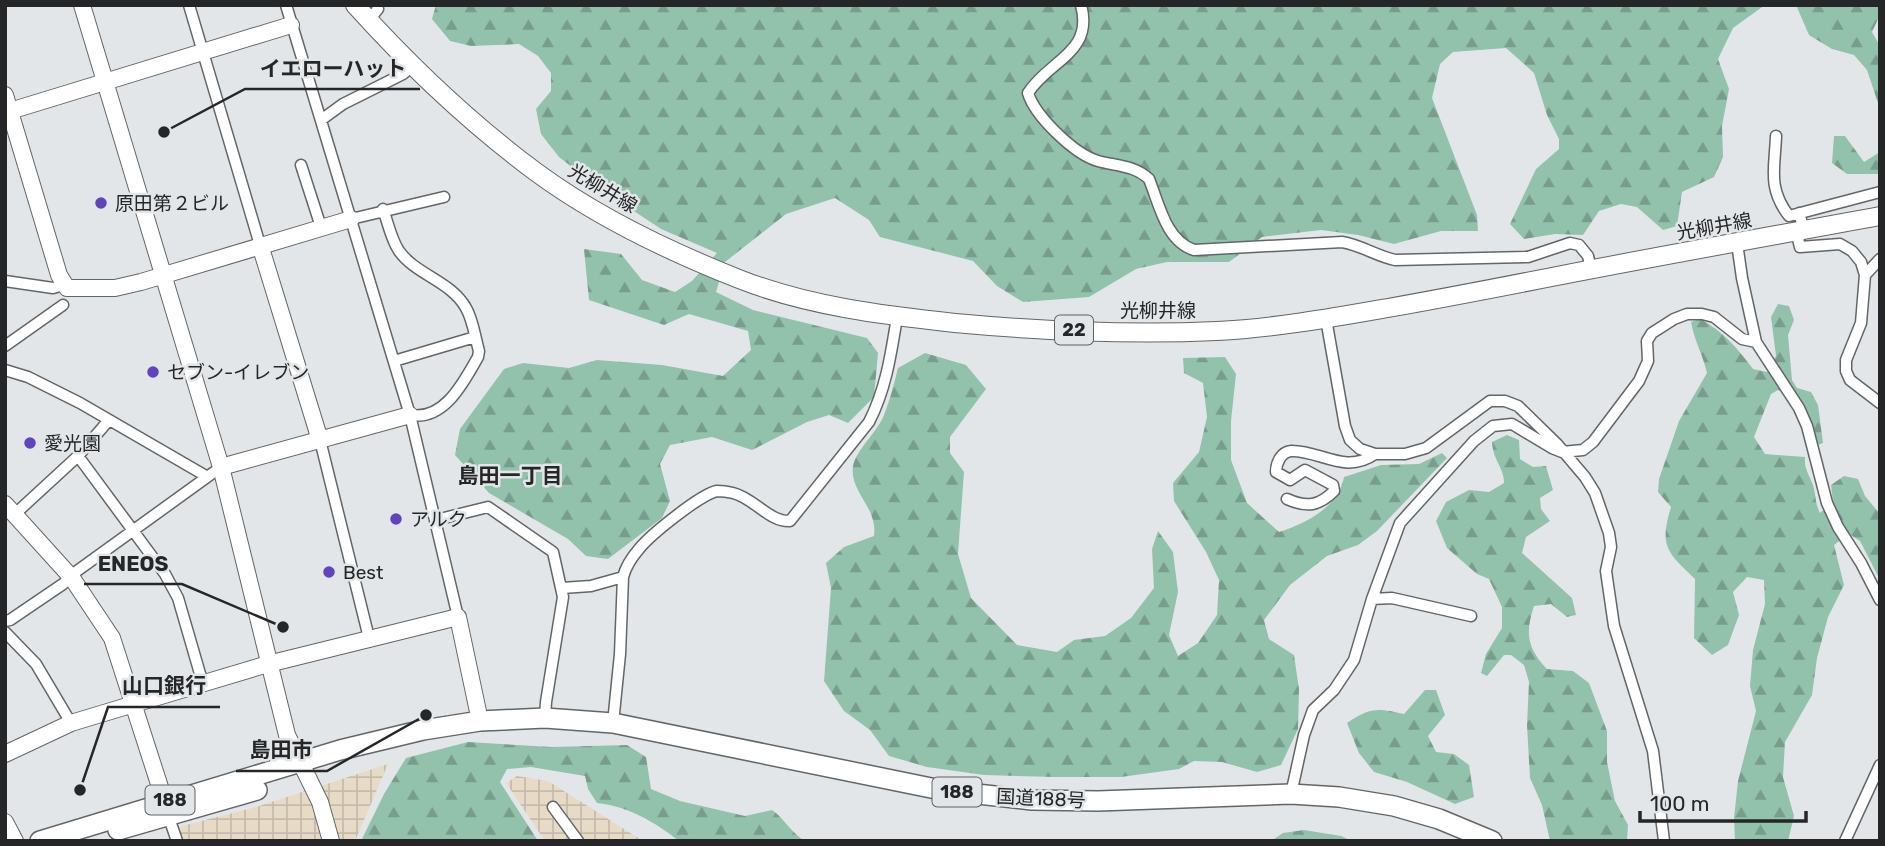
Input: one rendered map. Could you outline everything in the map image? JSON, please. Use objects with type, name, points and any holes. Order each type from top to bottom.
[{"type":"highway","name":"国道188号","points":[[40,841],[303,769],[423,730],[480,721],[545,718],[612,723],[941,790],[1032,800],[1098,801],[1291,794],[1339,797],[1394,806],[1439,819],[1492,841]]},
{"type":"highway","name":"国道188号","points":[[79,841],[167,808]]},
{"type":"main road","name":"光柳井線","points":[[355,5],[373,13],[413,65],[472,121],[538,173],[610,218],[670,249],[742,280],[820,303],[897,317],[1000,327],[1126,332],[1219,331],[1326,319],[1737,243],[1801,222],[1880,216]]},
{"type":"street","points":[[82,5],[163,275],[286,735],[320,802],[331,841]]},
{"type":"street","points":[[189,5],[320,440],[369,638]]},
{"type":"street","points":[[286,5],[410,415],[480,721]]},
{"type":"street","points":[[1081,5],[1084,21],[1082,36],[1071,52],[1035,81],[1028,93],[1031,102],[1066,142],[1080,152],[1096,160],[1141,172],[1149,179],[1173,237],[1183,246],[1194,250],[1342,242],[1359,245],[1381,257],[1395,260],[1528,257],[1570,243],[1579,245],[1588,256],[1591,269]]},
{"type":"street","points":[[63,305],[65,286],[7,106],[105,82],[291,24]]},
{"type":"street","points":[[321,120],[360,95],[403,74],[413,65]]},
{"type":"street","points":[[1776,136],[1773,156],[1776,194],[1789,216],[1801,222],[1880,192]]},
{"type":"street","points":[[300,165],[321,227]]},
{"type":"street","points":[[5,281],[53,288],[115,288],[383,209],[444,197]]},
{"type":"street","points":[[5,621],[72,578],[77,571],[214,471],[410,415],[418,417],[453,399],[478,357],[467,309],[458,296],[400,251],[391,236],[383,209]]},
{"type":"street","points":[[1801,222],[1798,239],[1800,247],[1840,244],[1852,251],[1861,262],[1865,275],[1861,323],[1846,360],[1846,371],[1850,380],[1880,403]]},
{"type":"street","points":[[1737,243],[1756,342],[1799,408],[1807,426],[1827,503],[1880,600]]},
{"type":"street","points":[[1865,275],[1880,259]]},
{"type":"street","points":[[5,346],[89,289]]},
{"type":"street","points":[[1291,794],[1304,735],[1313,710],[1345,676],[1354,660],[1372,599],[1400,523],[1484,431],[1502,424],[1512,424],[1562,452],[1583,450],[1593,442],[1639,381],[1648,360],[1647,341],[1660,326],[1687,314],[1702,314],[1714,317],[1742,339],[1756,342]]},
{"type":"street","points":[[612,723],[620,654],[623,577],[626,567],[640,547],[702,497],[716,491],[731,492],[750,499],[780,522],[790,521],[869,422],[887,378],[897,317]]},
{"type":"street","points":[[1326,319],[1345,426],[1350,440],[1360,449],[1375,454],[1405,454],[1426,448],[1477,409],[1490,401],[1497,401],[1518,406],[1585,477],[1595,493],[1609,533],[1611,547],[1606,572],[1614,626],[1653,751],[1664,841]]},
{"type":"street","points":[[394,361],[475,337]]},
{"type":"street","points":[[5,370],[28,377],[214,471]]},
{"type":"street","points":[[109,420],[78,456],[10,509],[72,578],[112,638],[177,841]]},
{"type":"street","points":[[1287,499],[1310,506],[1323,502],[1334,491],[1333,485],[1305,470],[1290,480],[1276,472],[1280,457],[1286,452],[1352,462],[1375,454]]},
{"type":"street","points":[[78,456],[165,575],[178,598],[204,684]]},
{"type":"street","points":[[436,520],[488,507],[553,552],[563,597],[545,718]]},
{"type":"street","points":[[562,588],[591,586],[623,577]]},
{"type":"street","points":[[1372,599],[1392,598],[1471,616]]},
{"type":"street","points":[[5,754],[71,723],[268,664],[458,617]]},
{"type":"street","points":[[5,632],[36,664],[71,723]]},
{"type":"street","points":[[1845,841],[1880,765]]},
{"type":"street","points":[[553,807],[578,841]]},
{"type":"street","points":[[5,822],[15,841]]},
{"type":"shaded area","points":[[388,764],[355,841],[177,841],[174,828],[256,807]]},
{"type":"shaded area","points":[[517,776],[548,781],[643,841],[545,841],[506,783]]},
{"type":"green space","points":[[436,5],[1765,5],[1733,28],[1718,59],[1729,89],[1722,126],[1723,157],[1714,177],[1682,192],[1677,226],[1663,230],[1637,207],[1621,204],[1599,211],[1583,235],[1555,234],[1524,239],[1510,224],[1536,169],[1559,149],[1559,139],[1547,115],[1534,73],[1506,48],[1453,52],[1440,64],[1432,98],[1477,215],[1478,231],[1441,231],[1394,244],[1321,230],[1262,237],[1229,262],[1167,262],[1136,269],[1089,297],[1023,302],[997,286],[973,261],[880,237],[869,220],[835,198],[786,214],[725,262],[716,292],[753,310],[867,338],[878,353],[874,397],[848,423],[829,415],[807,422],[752,450],[712,437],[670,445],[660,464],[670,501],[662,518],[608,559],[586,556],[568,539],[489,493],[455,455],[460,429],[504,369],[523,363],[569,368],[597,360],[662,365],[723,376],[751,350],[748,331],[689,314],[664,325],[589,300],[584,249],[621,254],[642,280],[675,292],[692,281],[717,253],[661,229],[599,188],[559,157],[541,134],[536,109],[551,91],[551,73],[538,56],[519,44],[471,46],[450,41],[432,19]]},
{"type":"green space","points":[[1796,5],[1880,5],[1880,15],[1872,32],[1880,46],[1880,109],[1867,70],[1854,55],[1832,49],[1809,35]]},
{"type":"green space","points":[[1834,136],[1845,136],[1864,162],[1880,152],[1880,174],[1847,174],[1832,163]]},
{"type":"green space","points":[[1778,304],[1789,306],[1794,320],[1788,335],[1792,380],[1797,388],[1811,392],[1818,405],[1823,443],[1818,445],[1801,404],[1778,390],[1771,394],[1754,437],[1765,454],[1805,457],[1820,513],[1833,502],[1831,485],[1844,476],[1858,479],[1865,496],[1880,514],[1880,580],[1860,541],[1849,534],[1834,545],[1844,585],[1828,617],[1817,658],[1812,695],[1785,742],[1783,777],[1794,816],[1788,841],[1735,841],[1734,818],[1738,781],[1756,711],[1750,686],[1753,650],[1765,604],[1764,580],[1747,577],[1733,592],[1739,615],[1728,645],[1712,655],[1694,638],[1695,579],[1668,548],[1666,531],[1671,507],[1658,492],[1659,479],[1679,421],[1707,373],[1691,322],[1700,319],[1716,329],[1730,341],[1753,369],[1767,372],[1776,356],[1771,317]]},
{"type":"green space","points":[[925,353],[966,365],[986,389],[950,437],[950,453],[964,472],[958,554],[971,598],[1017,645],[1057,652],[1074,640],[1105,636],[1131,618],[1154,588],[1152,549],[1158,531],[1173,552],[1178,592],[1169,635],[1178,656],[1198,643],[1217,615],[1219,580],[1206,552],[1174,501],[1173,483],[1199,452],[1207,417],[1203,383],[1184,373],[1183,358],[1225,357],[1236,374],[1231,421],[1231,460],[1247,503],[1279,532],[1320,512],[1335,497],[1344,477],[1381,465],[1419,464],[1442,453],[1447,458],[1377,531],[1358,545],[1327,556],[1290,585],[1264,620],[1269,639],[1294,655],[1299,689],[1298,729],[1281,765],[1257,772],[1222,762],[1194,761],[1179,769],[1121,777],[984,775],[927,767],[889,756],[870,730],[844,711],[824,681],[831,588],[826,563],[844,547],[874,536],[872,516],[855,484],[853,466],[884,415],[898,368]]},
{"type":"green space","points":[[1507,435],[1519,440],[1520,459],[1533,467],[1546,466],[1553,490],[1540,498],[1541,509],[1550,521],[1526,537],[1522,553],[1572,598],[1576,615],[1567,617],[1551,604],[1534,606],[1529,624],[1532,647],[1547,669],[1573,671],[1589,683],[1607,731],[1607,762],[1615,801],[1628,825],[1627,841],[1550,841],[1542,805],[1530,778],[1527,725],[1529,682],[1524,665],[1511,655],[1504,655],[1487,676],[1481,673],[1486,654],[1502,628],[1502,607],[1489,579],[1477,574],[1447,548],[1436,521],[1446,502],[1469,490],[1489,492],[1504,483],[1492,442]]},
{"type":"green space","points":[[1425,690],[1436,690],[1445,715],[1428,736],[1436,752],[1454,754],[1469,765],[1474,797],[1455,804],[1407,782],[1374,772],[1359,753],[1347,723],[1374,710],[1404,714]]},
{"type":"green space","points":[[468,742],[552,747],[627,745],[646,757],[651,789],[680,801],[745,816],[772,810],[805,841],[679,841],[640,816],[597,803],[588,789],[585,776],[531,767],[507,769],[500,782],[538,841],[361,841],[384,794],[406,758]]},
{"type":"green space","points":[[1304,830],[1341,836],[1352,841],[1271,841],[1283,833]]},
{"type":"place","name":"イエローハット","points":[[164,132]]},
{"type":"place","name":"原田第２ビル","points":[[101,203]]},
{"type":"place","name":"セブン-イレブン","points":[[153,372]]},
{"type":"place","name":"愛光園","points":[[30,443]]},
{"type":"place","name":"アルク","points":[[396,519]]},
{"type":"place","name":"Best","points":[[329,572]]},
{"type":"place","name":"ENEOS","points":[[283,627]]},
{"type":"place","name":"島田市","points":[[426,715]]},
{"type":"place","name":"山口銀行","points":[[80,790]]},
{"type":"district","name":"島田一丁目","points":[[510,476]]}]
